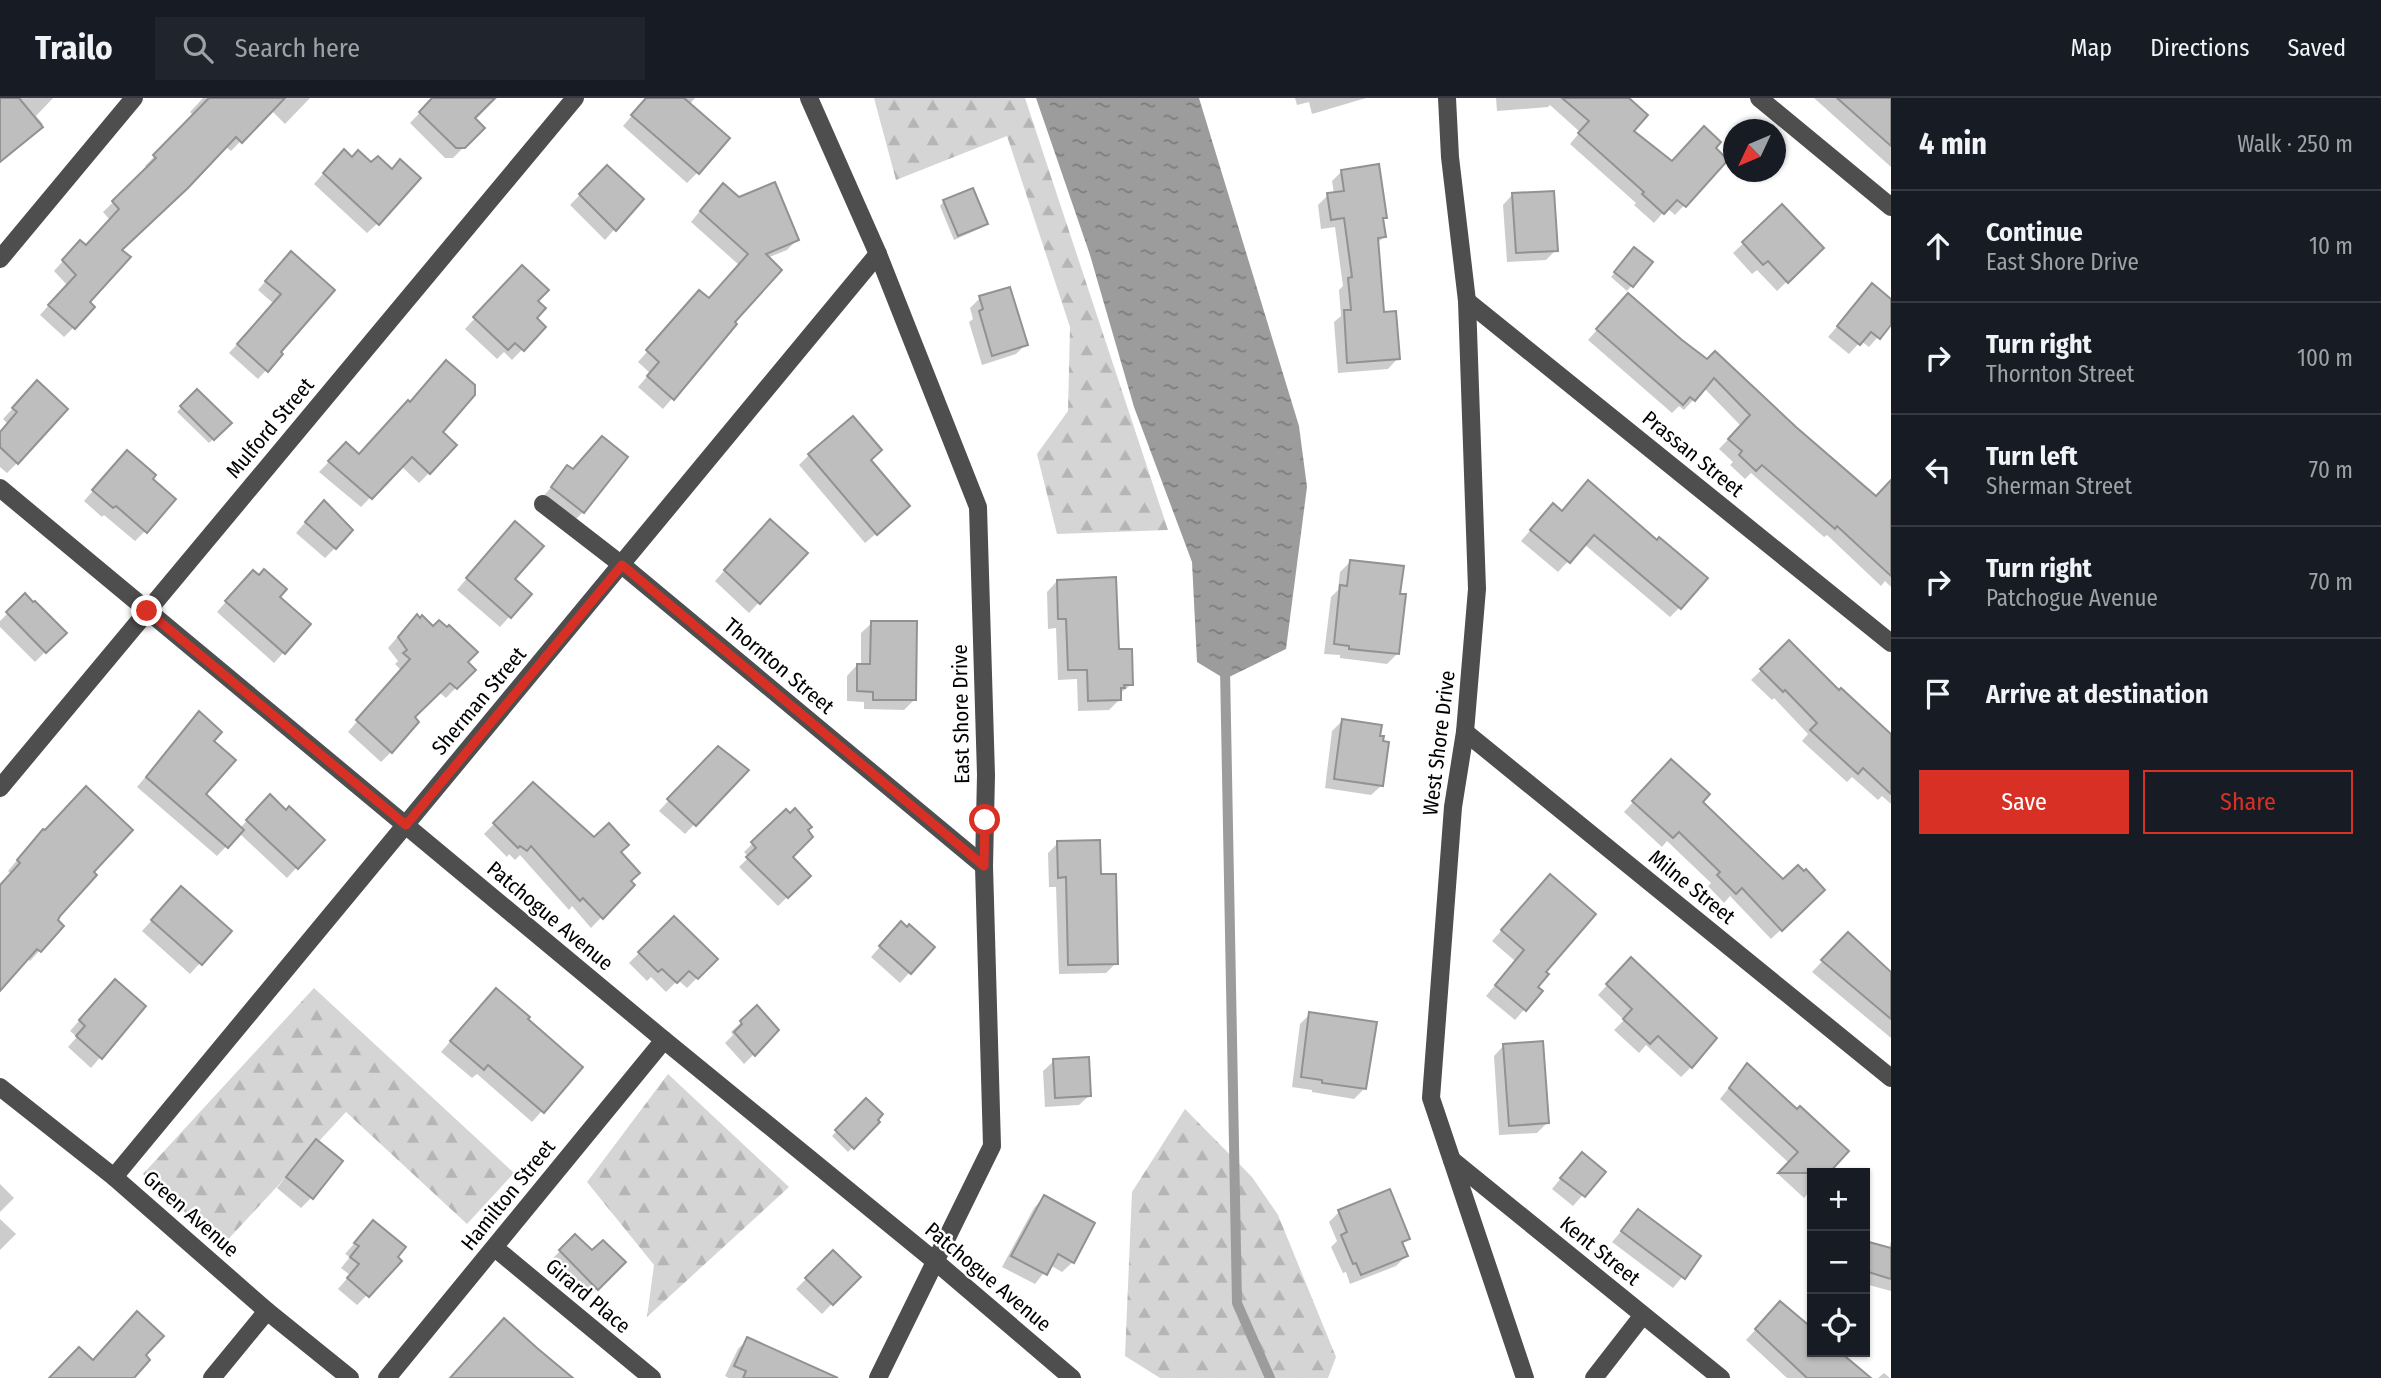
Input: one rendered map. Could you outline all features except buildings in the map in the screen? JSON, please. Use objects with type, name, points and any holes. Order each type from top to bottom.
[{"type":"street","points":[[0,259],[134,98]]},
{"type":"street","name":"Mulford Street","points":[[0,788],[575,98]]},
{"type":"street","name":"East Shore Drive","points":[[809,98],[878,254],[978,507],[986,775],[984,866],[992,1146],[878,1378]]},
{"type":"street","name":"West Shore Drive","points":[[1447,98],[1450,157],[1467,301],[1477,589],[1465,732],[1453,807],[1431,1098],[1525,1378]]},
{"type":"street","points":[[1759,98],[1891,207]]},
{"type":"street","name":"Sherman Street","points":[[114,1177],[878,254]]},
{"type":"street","name":"Prassan Street","points":[[1467,301],[1891,643]]},
{"type":"street","name":"Patchogue Avenue","points":[[0,488],[664,1040],[936,1262],[1072,1378]]},
{"type":"street","name":"Thornton Street","points":[[543,504],[622,565],[984,866]]},
{"type":"street","name":"Milne Street","points":[[1465,732],[1891,1078]]},
{"type":"street","name":"Hamilton Street","points":[[387,1378],[664,1040]]},
{"type":"street","name":"Green Avenue","points":[[0,1087],[114,1177],[267,1311],[350,1378]]},
{"type":"street","name":"Kent Street","points":[[1451,1159],[1721,1378]]},
{"type":"street","name":"Girard Place","points":[[495,1248],[652,1378]]},
{"type":"street","points":[[212,1378],[267,1311]]},
{"type":"street","points":[[1594,1378],[1643,1315]]},
{"type":"green space","points":[[874,98],[1025,98],[1168,530],[1057,534],[1037,454],[1068,411],[1070,327],[1007,136],[896,180]]},
{"type":"green space","points":[[314,988],[514,1173],[467,1224],[346,1112],[222,1246],[143,1174]]},
{"type":"green space","points":[[668,1074],[789,1187],[647,1317],[654,1265],[587,1182]]},
{"type":"green space","points":[[1185,1109],[1252,1177],[1278,1215],[1336,1357],[1328,1378],[1160,1378],[1125,1356],[1132,1192]]},
{"type":"water","points":[[1036,98],[1199,98],[1299,426],[1307,487],[1286,649],[1225,679],[1197,662],[1192,562],[1134,407],[1090,255]]},
{"type":"waterway","points":[[1225,668],[1237,1303],[1270,1378]]},
{"type":"route","points":[[147,611],[406,825],[622,565],[984,866],[985,820]]}]
